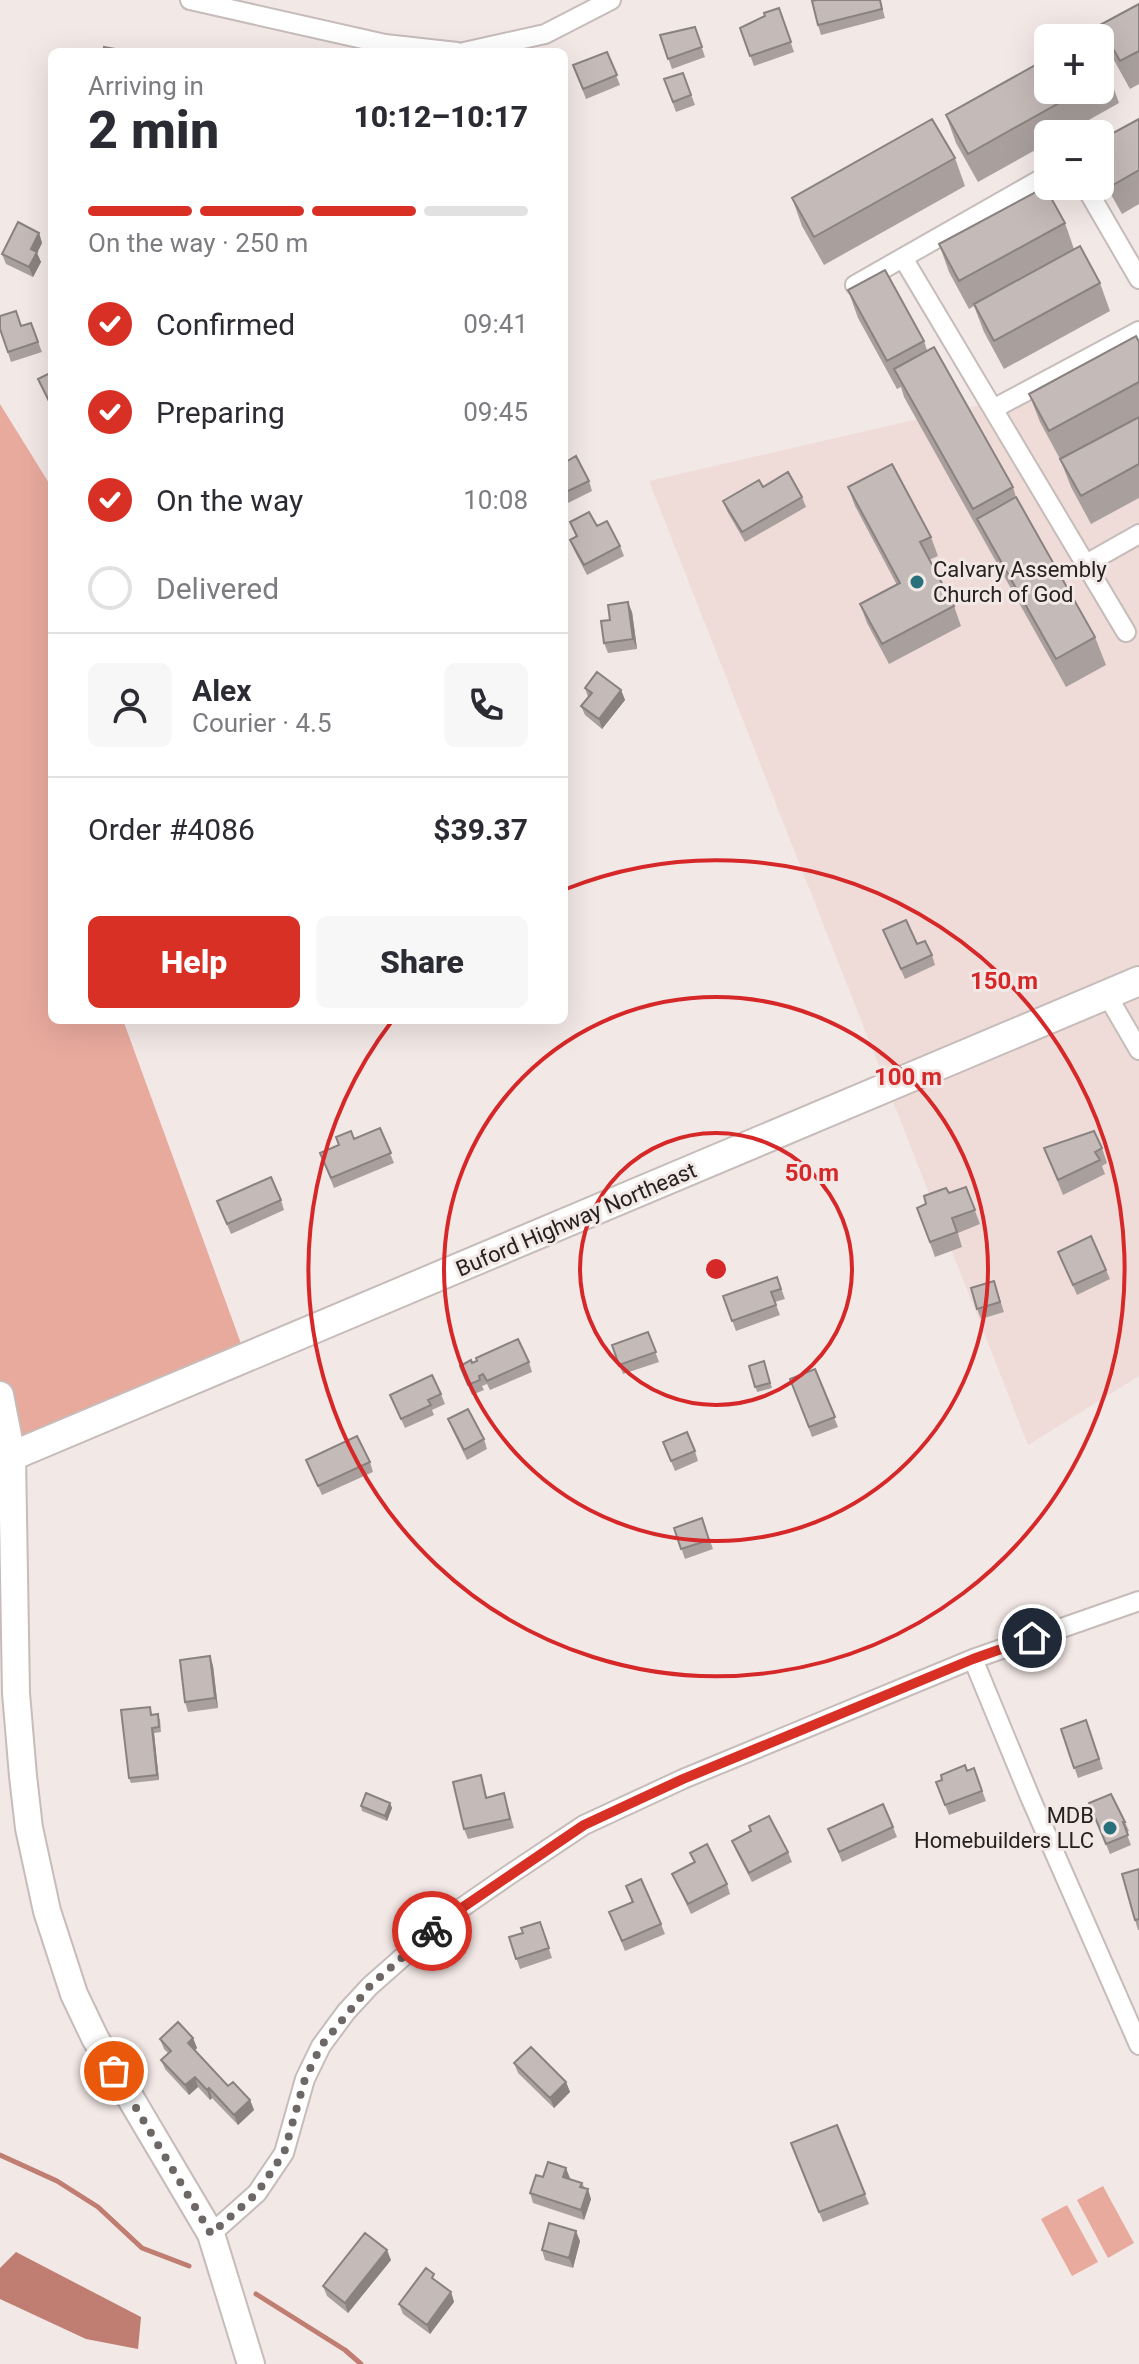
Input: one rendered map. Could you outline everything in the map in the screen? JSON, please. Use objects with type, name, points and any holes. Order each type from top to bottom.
[{"type":"main road","name":"Buford Highway Northeast","points":[[6,1458],[1139,981]]},
{"type":"street","points":[[190,0],[384,48]]},
{"type":"street","points":[[482,48],[545,34],[611,0]]},
{"type":"street","points":[[855,285],[1034,183]]},
{"type":"street","points":[[1093,200],[1139,279]]},
{"type":"street","points":[[903,258],[1126,632]]},
{"type":"street","points":[[993,409],[1139,331]]},
{"type":"street","points":[[1086,564],[1139,534]]},
{"type":"street","points":[[1107,995],[1139,1050]]},
{"type":"street","points":[[0,1395],[22,1762],[29,1828],[47,1911],[74,1994],[95,2038],[211,2234],[251,2364]]},
{"type":"street","points":[[211,2234],[257,2193],[284,2153],[305,2079],[321,2046],[370,1986],[447,1918],[584,1825],[683,1779],[973,1659],[1139,1601]]},
{"type":"street","points":[[973,1659],[1139,2045]]},
{"type":"shaded area","points":[[1139,368],[1139,1376],[1028,1445],[649,481]]},
{"type":"shaded area","points":[[0,404],[48,482],[48,1024],[124,1024],[243,1349],[0,1451]]},
{"type":"shaded area","points":[[1103,2186],[1134,2243],[1108,2258],[1077,2200]]},
{"type":"shaded area","points":[[1067,2205],[1098,2262],[1072,2276],[1041,2219]]},
{"type":"shaded area","points":[[16,2252],[141,2317],[138,2349],[86,2339],[0,2299],[0,2268]]},
{"type":"building","points":[[880,0],[882,9],[818,25],[812,1]]},
{"type":"building","points":[[1139,4],[1139,51],[1120,61],[1114,50],[1114,24],[1102,24]]},
{"type":"building","points":[[779,8],[791,42],[750,56],[740,28]]},
{"type":"building","points":[[695,27],[702,47],[668,59],[660,35]]},
{"type":"building","points":[[607,52],[617,75],[583,89],[573,65]]},
{"type":"building","points":[[1034,66],[1034,104],[1057,104],[968,154],[946,115]]},
{"type":"building","points":[[683,73],[691,95],[673,102],[664,79]]},
{"type":"building","points":[[932,119],[955,158],[814,237],[792,198]]},
{"type":"building","points":[[1139,119],[1139,170],[1114,184],[1114,132]]},
{"type":"building","points":[[1034,193],[1034,200],[1052,200],[1065,223],[959,281],[939,244]]},
{"type":"building","points":[[18,222],[39,233],[31,249],[37,252],[29,267],[2,254]]},
{"type":"building","points":[[1080,246],[1100,283],[994,341],[974,304]]},
{"type":"building","points":[[885,270],[924,341],[887,361],[848,290]]},
{"type":"building","points":[[16,311],[21,326],[31,323],[38,342],[8,352],[0,329],[0,316]]},
{"type":"building","points":[[1136,336],[1139,342],[1139,382],[1049,431],[1029,394]]},
{"type":"building","points":[[934,347],[1013,487],[973,509],[894,369]]},
{"type":"building","points":[[48,374],[48,399],[38,379]]},
{"type":"building","points":[[1139,417],[1139,464],[1081,496],[1060,459]]},
{"type":"building","points":[[576,456],[589,481],[568,491],[568,461]]},
{"type":"building","name":"Calvary Assembly Church of God","points":[[892,464],[931,537],[920,542],[954,606],[882,644],[860,604],[900,583],[848,487]]},
{"type":"building","points":[[788,472],[802,497],[742,532],[723,501],[759,480],[763,487]]},
{"type":"building","points":[[1016,497],[1095,637],[1056,659],[977,519]]},
{"type":"building","points":[[589,512],[597,526],[607,521],[620,546],[584,565],[570,540],[577,536],[570,522]]},
{"type":"building","points":[[628,602],[633,639],[604,643],[601,621],[610,620],[608,605]]},
{"type":"building","points":[[597,672],[621,690],[599,719],[581,706],[592,693],[585,688]]},
{"type":"building","points":[[906,920],[917,944],[925,941],[932,955],[901,969],[883,930]]},
{"type":"building","points":[[380,1128],[391,1153],[331,1178],[320,1153],[339,1145],[336,1137],[351,1131],[354,1139]]},
{"type":"building","points":[[1094,1131],[1102,1148],[1095,1152],[1100,1160],[1058,1180],[1044,1148]]},
{"type":"building","points":[[271,1177],[281,1200],[227,1224],[217,1201]]},
{"type":"building","points":[[966,1187],[975,1210],[952,1218],[957,1232],[930,1242],[917,1208],[926,1204],[924,1196],[946,1188],[949,1193]]},
{"type":"building","points":[[1091,1236],[1106,1270],[1073,1285],[1058,1252]]},
{"type":"building","points":[[777,1277],[781,1289],[771,1292],[776,1305],[732,1321],[723,1296]]},
{"type":"building","points":[[994,1281],[1000,1302],[977,1309],[971,1288]]},
{"type":"building","points":[[648,1332],[656,1352],[619,1365],[612,1345]]},
{"type":"building","points":[[518,1339],[529,1362],[487,1381],[483,1374],[479,1376],[480,1380],[468,1385],[460,1366],[471,1360],[472,1363],[477,1361],[476,1358]]},
{"type":"building","points":[[764,1361],[770,1383],[755,1387],[749,1366]]},
{"type":"building","points":[[815,1369],[835,1417],[809,1427],[790,1379]]},
{"type":"building","points":[[432,1375],[441,1394],[428,1400],[431,1405],[401,1419],[390,1395]]},
{"type":"building","points":[[468,1409],[484,1439],[464,1450],[448,1419]]},
{"type":"building","points":[[687,1432],[695,1451],[671,1461],[663,1442]]},
{"type":"building","points":[[357,1436],[370,1462],[318,1486],[306,1460]]},
{"type":"building","points":[[702,1518],[709,1540],[681,1549],[674,1528]]},
{"type":"building","points":[[210,1656],[215,1698],[185,1702],[180,1660]]},
{"type":"building","points":[[150,1707],[151,1715],[158,1714],[159,1727],[152,1728],[157,1775],[129,1778],[121,1710]]},
{"type":"building","points":[[1086,1720],[1099,1759],[1074,1768],[1061,1729]]},
{"type":"building","points":[[965,1765],[967,1771],[974,1768],[982,1791],[945,1805],[936,1782],[942,1780],[941,1775]]},
{"type":"building","points":[[481,1775],[486,1798],[504,1793],[510,1819],[464,1829],[453,1782]]},
{"type":"building","points":[[366,1793],[390,1803],[385,1816],[361,1806]]},
{"type":"building","points":[[1111,1794],[1128,1835],[1106,1844],[1089,1803]]},
{"type":"building","points":[[883,1804],[893,1827],[839,1852],[828,1829]]},
{"type":"building","points":[[769,1816],[788,1852],[749,1873],[732,1841],[751,1831],[749,1826]]},
{"type":"building","points":[[707,1844],[727,1884],[688,1904],[672,1874],[695,1862],[690,1853]]},
{"type":"building","points":[[1139,1869],[1139,1919],[1135,1920],[1122,1874]]},
{"type":"building","points":[[641,1879],[661,1924],[622,1941],[609,1912],[633,1902],[626,1886]]},
{"type":"building","points":[[540,1922],[549,1948],[516,1959],[509,1937],[523,1933],[521,1928]]},
{"type":"building","points":[[178,2022],[193,2038],[188,2043],[228,2086],[233,2082],[250,2100],[234,2115],[195,2077],[185,2085],[161,2060],[171,2051],[160,2039]]},
{"type":"building","points":[[531,2047],[566,2082],[550,2098],[514,2063]]},
{"type":"building","points":[[837,2125],[865,2194],[819,2212],[791,2143]]},
{"type":"building","points":[[548,2162],[566,2168],[563,2177],[582,2183],[580,2187],[588,2189],[581,2210],[530,2193],[536,2175],[543,2177]]},
{"type":"building","points":[[549,2223],[576,2231],[569,2258],[542,2250]]},
{"type":"building","points":[[365,2233],[387,2250],[345,2303],[323,2286]]},
{"type":"building","points":[[426,2268],[434,2274],[432,2278],[451,2292],[427,2325],[399,2304]]},
{"type":"waterway","points":[[0,2155],[57,2181],[98,2207],[142,2248],[189,2266]]},
{"type":"waterway","points":[[256,2294],[345,2350],[361,2364]]},
{"type":"way so far","points":[[114,2071],[211,2234],[257,2193],[284,2153],[305,2079],[321,2046],[370,1986],[432,1931]]},
{"type":"place","name":"Calvary Assembly Church of God","points":[[917,582]]},
{"type":"place","name":"MDB Homebuilders LLC","points":[[1110,1828]]},
{"type":"route","points":[[432,1931],[584,1825],[683,1779],[973,1659],[1032,1638]]}]
